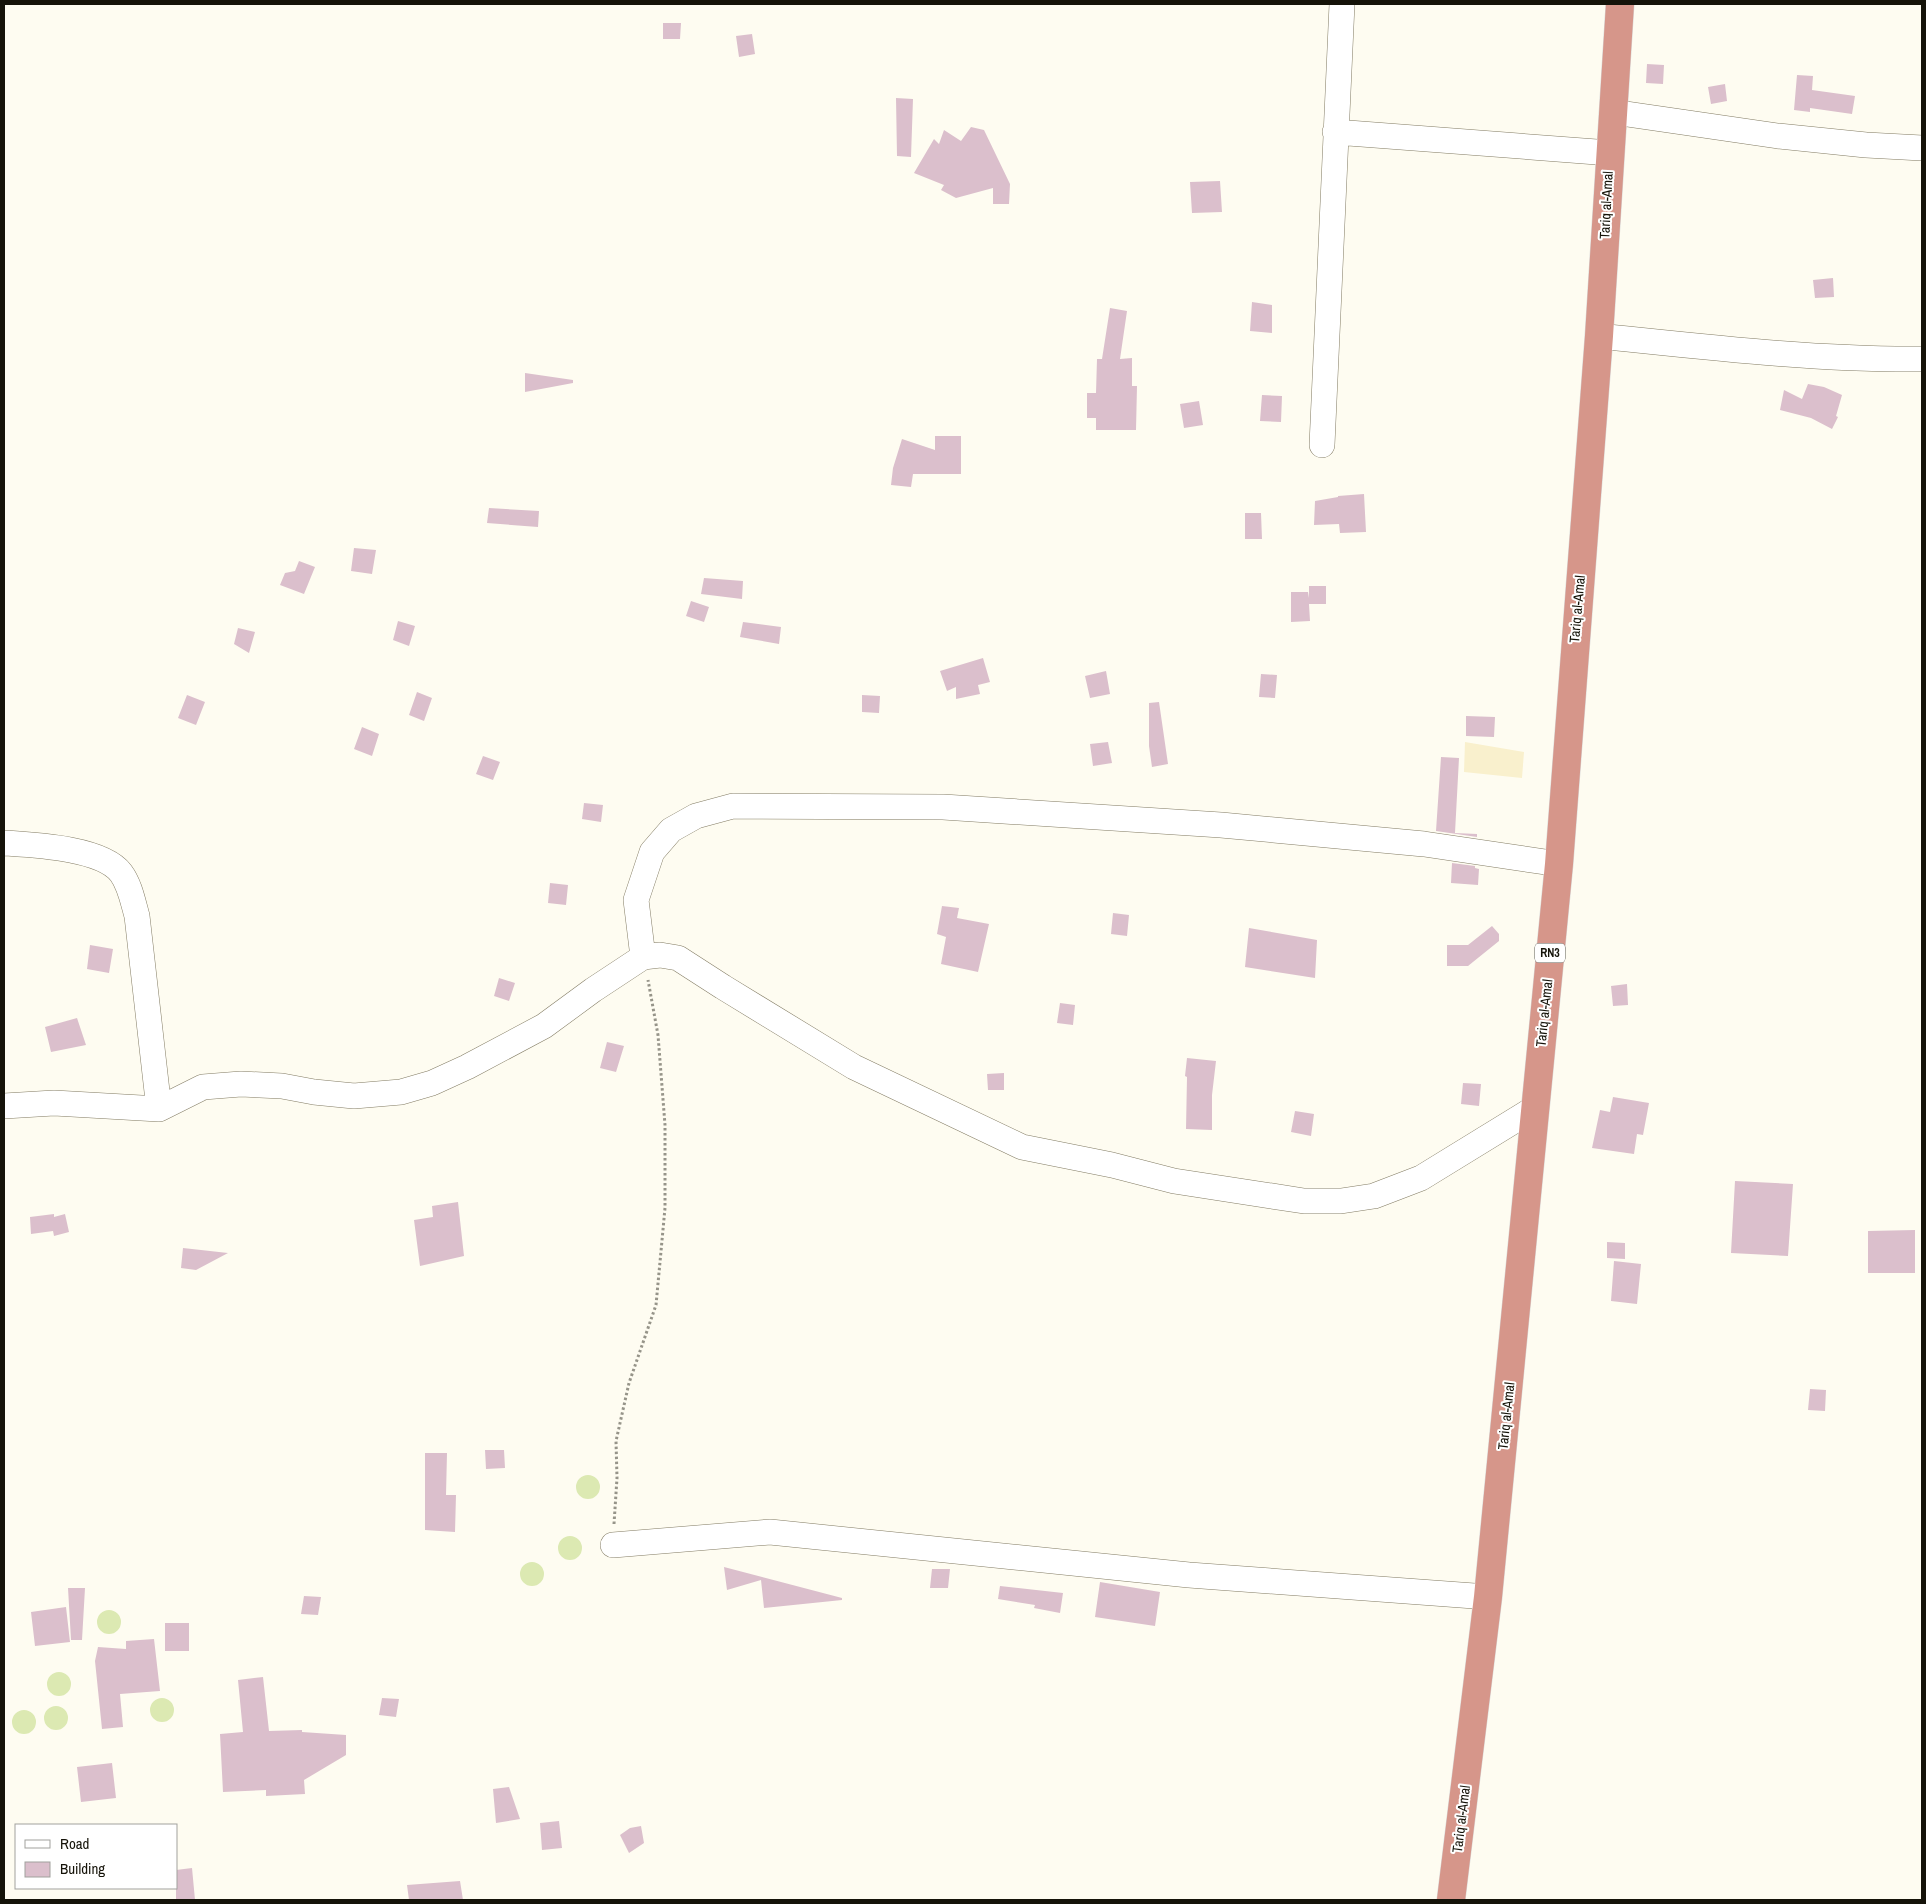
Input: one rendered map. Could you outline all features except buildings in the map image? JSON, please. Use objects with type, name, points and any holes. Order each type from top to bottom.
[{"type":"highway","name":"Tariq al-Amal","points":[[1451,1900],[1488,1597],[1558,864],[1599,336],[1620,4]]},
{"type":"street","points":[[1322,445],[1342,4]]},
{"type":"street","points":[[1613,112],[1778,136],[1866,145],[1922,148]]},
{"type":"street","points":[[1335,132],[1610,153]]},
{"type":"street","points":[[1599,336],[1724,349],[1860,359],[1922,358]]},
{"type":"street","points":[[643,957],[636,900],[652,852],[671,830],[696,816],[733,806],[943,808],[1221,825],[1424,844],[1558,864]]},
{"type":"street","points":[[4,843],[64,848],[103,859],[121,872],[129,887],[137,916],[159,1109]]},
{"type":"street","points":[[4,1106],[54,1103],[159,1109],[203,1087],[241,1084],[282,1086],[314,1092],[354,1096],[401,1092],[432,1083],[467,1067],[544,1026],[593,990],[643,957],[660,955],[678,958],[854,1066],[1022,1147],[1112,1165],[1174,1181],[1304,1201],[1341,1201],[1374,1196],[1421,1178],[1536,1108]]},
{"type":"street","points":[[614,1545],[770,1532],[1189,1575],[1488,1597]]},
{"type":"path","points":[[614,1545],[617,1478],[616,1441],[629,1383],[656,1304],[665,1208],[665,1125],[658,1035],[643,957]]},
{"type":"shaded area","points":[[1465,742],[1524,752],[1522,778],[1464,772]]},
{"type":"green space","points":[[588,1475],[597,1478],[600,1487],[597,1496],[588,1499],[579,1496],[576,1487],[579,1478]]},
{"type":"green space","points":[[570,1536],[579,1539],[582,1548],[579,1557],[570,1560],[561,1557],[558,1548],[561,1539]]},
{"type":"green space","points":[[532,1562],[541,1565],[544,1574],[541,1583],[532,1586],[523,1583],[520,1574],[523,1565]]},
{"type":"green space","points":[[109,1610],[118,1613],[121,1622],[118,1631],[109,1634],[100,1631],[97,1622],[100,1613]]},
{"type":"green space","points":[[59,1672],[68,1675],[71,1684],[68,1693],[59,1696],[50,1693],[47,1684],[50,1675]]},
{"type":"green space","points":[[162,1698],[171,1701],[174,1710],[171,1719],[162,1722],[153,1719],[150,1710],[153,1701]]},
{"type":"green space","points":[[56,1706],[65,1709],[68,1718],[65,1727],[56,1730],[47,1727],[44,1718],[47,1709]]},
{"type":"green space","points":[[24,1710],[33,1713],[36,1722],[33,1731],[24,1734],[15,1731],[12,1722],[15,1713]]}]
